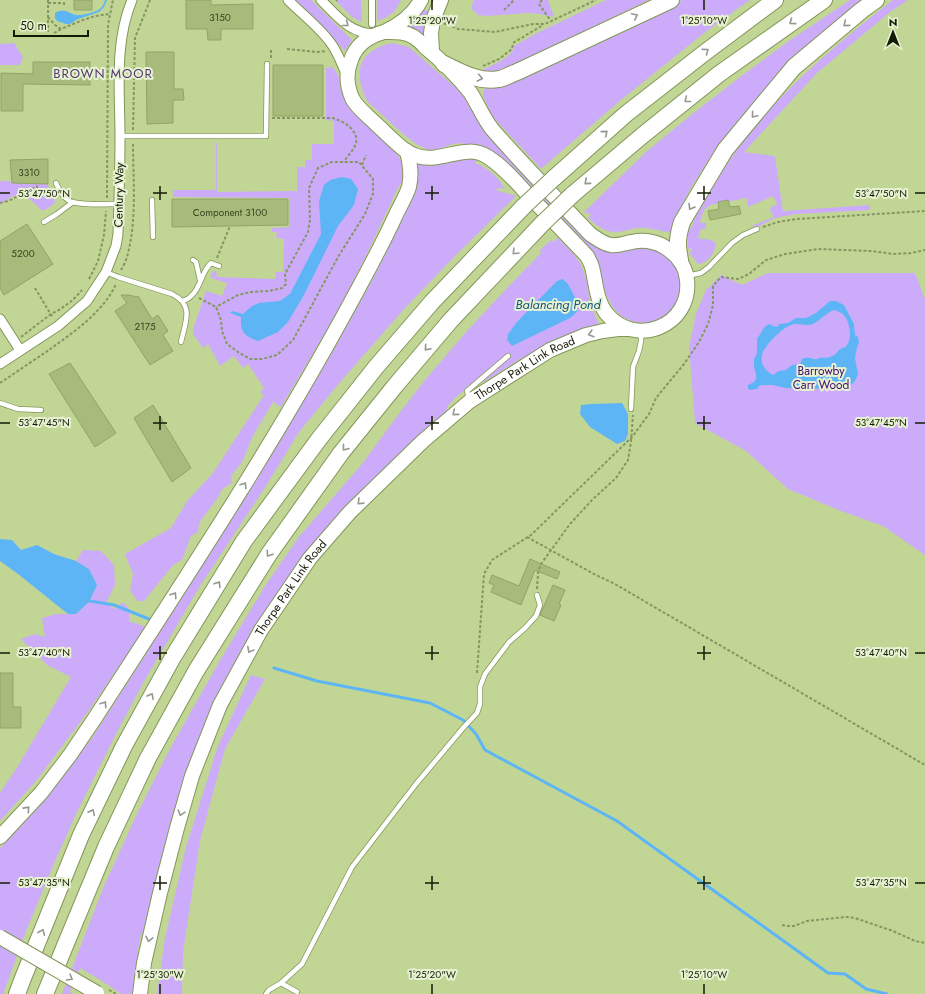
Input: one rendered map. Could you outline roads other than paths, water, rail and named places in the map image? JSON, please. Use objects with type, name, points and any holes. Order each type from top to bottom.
[{"type":"highway","points":[[421,0],[409,16],[398,25],[378,30],[360,45],[353,54],[348,66],[347,78],[353,100],[359,108],[392,140],[407,151],[418,156],[426,157],[436,157],[456,152],[476,152],[488,157],[505,170],[587,256],[592,265],[600,302],[605,311],[620,325],[635,330]]},
{"type":"highway","points":[[432,52],[431,33],[433,20],[441,0]]},
{"type":"highway","points":[[444,64],[466,75],[480,79],[500,79],[670,0]]},
{"type":"highway","points":[[17,994],[81,835],[124,746],[173,656],[244,542],[319,439],[376,367],[432,302],[524,206],[626,114],[775,0]]},
{"type":"highway","points":[[45,994],[106,847],[148,758],[196,671],[269,554],[341,453],[394,386],[451,320],[542,224],[572,195],[643,135],[719,74],[824,0]]},
{"type":"highway","points":[[687,276],[680,260],[677,248],[678,234],[682,222],[725,150],[794,68],[862,10],[876,0]]},
{"type":"highway","points":[[378,30],[407,33],[432,52],[470,93],[491,128],[590,234],[610,245],[641,241],[656,243],[669,250],[680,260]]},
{"type":"highway","points":[[0,837],[41,793],[70,755],[242,489],[294,404],[376,256],[408,188],[411,174],[407,151]]},
{"type":"highway","name":"Thorpe Park Link Road","points":[[140,994],[144,963],[158,900],[192,776],[220,705],[261,630],[310,558],[350,512],[423,441],[470,402],[550,350],[586,335],[618,329],[650,330],[667,324],[677,315],[684,303],[688,285],[687,276]]},
{"type":"highway","points":[[0,937],[98,994]]},
{"type":"street","name":"Century Way","points":[[0,364],[58,326],[87,301],[106,272],[116,246],[119,204],[119,60],[123,30],[132,0]]},
{"type":"street","points":[[288,0],[325,35],[331,43],[347,78]]},
{"type":"street","points":[[321,0],[348,26],[368,34],[378,30],[372,0]]},
{"type":"street","points":[[0,319],[20,350]]},
{"type":"lane","points":[[120,136],[266,136],[267,64]]},
{"type":"lane","points":[[56,183],[61,194],[70,202],[86,204],[119,204]]},
{"type":"lane","points":[[152,200],[153,237]]},
{"type":"lane","points":[[44,222],[73,202]]},
{"type":"lane","points":[[687,276],[701,273],[732,243],[743,235],[757,229]]},
{"type":"lane","points":[[193,260],[196,262],[200,280]]},
{"type":"lane","points":[[182,301],[190,298],[193,294],[209,264],[211,263],[217,265]]},
{"type":"lane","points":[[106,272],[178,296],[184,303],[187,311],[181,342]]},
{"type":"lane","points":[[631,409],[633,367],[640,341],[635,330]]},
{"type":"lane","points":[[470,402],[467,391],[508,356]]},
{"type":"lane","points":[[0,403],[18,409],[41,410]]},
{"type":"lane","points":[[266,994],[302,964],[352,867],[416,784],[463,728],[477,714],[480,704],[480,687],[485,674],[509,642],[536,616],[540,605],[537,595]]},
{"type":"lane","points":[[281,983],[297,992]]},
{"type":"water","points":[[105,0],[107,0],[104,7],[99,12],[78,19],[70,24],[57,21],[55,18],[55,13],[61,10],[76,15],[93,12],[101,8]]},
{"type":"water","points":[[342,177],[351,179],[358,189],[354,205],[338,226],[304,295],[288,322],[278,332],[258,341],[249,337],[242,330],[241,317],[230,313],[232,311],[243,314],[252,306],[259,303],[280,301],[290,294],[321,234],[319,201],[324,185],[330,180]]},
{"type":"water","name":"Balancing Pond","points":[[563,279],[568,284],[577,301],[577,312],[570,318],[512,346],[507,340],[508,334],[517,322],[557,281]]},
{"type":"water","points":[[830,301],[836,301],[844,305],[854,324],[855,335],[858,337],[859,343],[855,358],[858,374],[855,381],[850,386],[844,387],[839,385],[828,388],[807,389],[762,385],[757,389],[749,390],[748,385],[756,379],[754,359],[757,353],[757,338],[763,329],[770,324],[777,327],[779,324],[788,323],[796,318],[806,318],[816,313]],"holes":[[[833,310],[841,312],[849,324],[850,339],[846,346],[834,355],[828,357],[802,359],[800,364],[792,365],[786,370],[779,371],[773,375],[766,370],[762,362],[763,351],[778,333],[794,324],[813,324]]]},
{"type":"water","points":[[622,403],[628,414],[628,434],[625,441],[617,444],[590,427],[580,414],[581,405]]},
{"type":"water","points":[[0,539],[12,540],[21,550],[37,545],[54,554],[76,561],[89,569],[97,585],[89,602],[76,614],[68,614],[0,561]]},
{"type":"waterway","points":[[90,601],[114,605],[149,619]]},
{"type":"waterway","points":[[274,668],[317,681],[430,703],[463,720],[476,734],[485,750],[617,821],[828,973],[845,974],[866,989],[887,994]]},
{"type":"district","name":"BROWN MOOR","points":[[103,73]]},
{"type":"park label","name":"Barrowby Carr Wood","points":[[821,378]]}]
